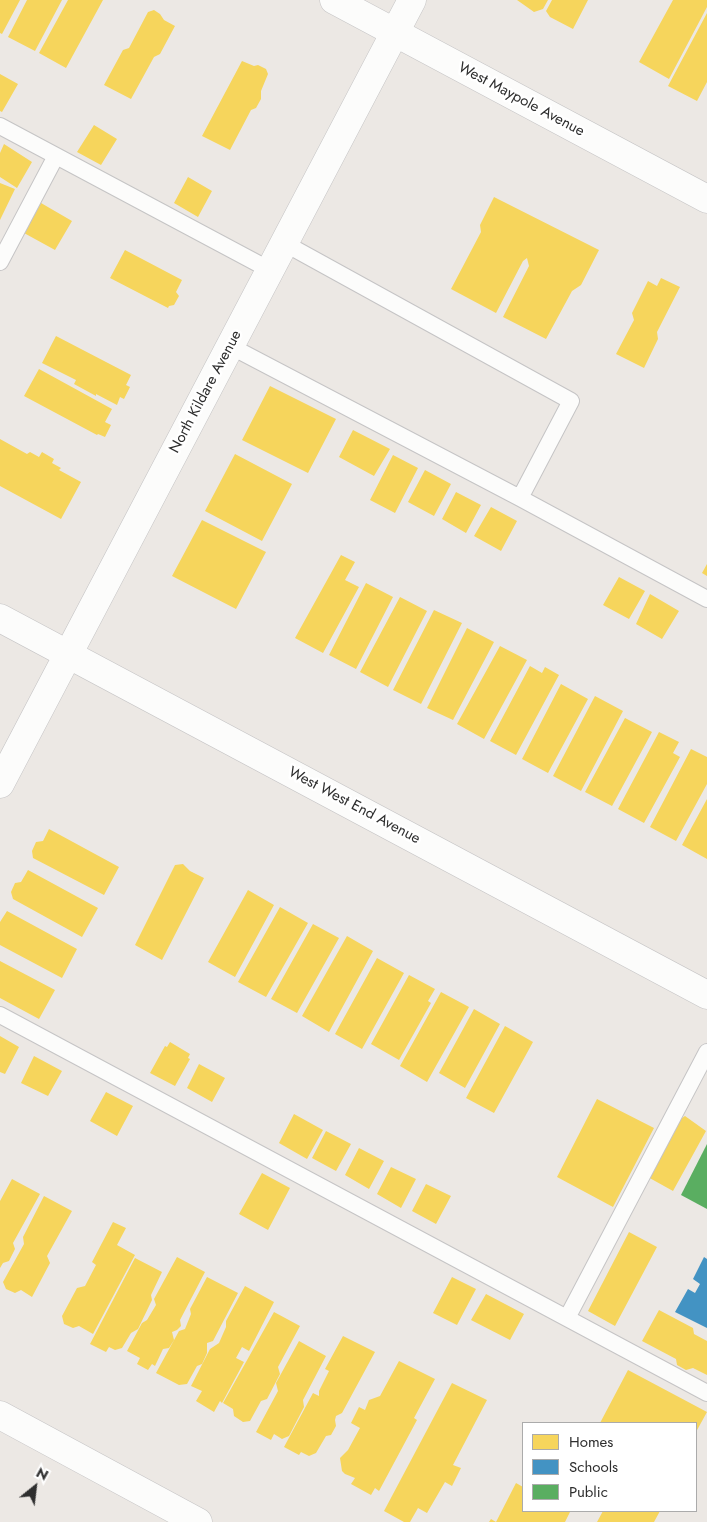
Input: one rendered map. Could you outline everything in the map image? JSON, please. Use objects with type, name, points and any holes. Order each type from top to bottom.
[{"type":"street","name":"West Maypole Avenue","points":[[334,0],[707,199]]},
{"type":"street","name":"North Kildare Avenue","points":[[0,784],[412,0]]},
{"type":"street","name":"West West End Avenue","points":[[0,618],[707,995]]},
{"type":"street","points":[[0,1415],[198,1522]]},
{"type":"lane","points":[[0,126],[270,270]]},
{"type":"lane","points":[[0,262],[56,156]]},
{"type":"lane","points":[[284,243],[571,401],[520,498]]},
{"type":"lane","points":[[230,346],[520,498],[707,599]]},
{"type":"lane","points":[[0,1015],[707,1393]]},
{"type":"lane","points":[[567,1318],[707,1052]]},
{"type":"building: Homes","points":[[0,0],[20,0],[2,34],[0,33]]},
{"type":"building: Homes","points":[[27,0],[62,0],[35,51],[8,37]]},
{"type":"building: Homes","points":[[68,0],[103,0],[66,68],[39,53]]},
{"type":"building: Homes","points":[[517,0],[548,0],[543,9],[534,12]]},
{"type":"building: Homes","points":[[552,0],[588,0],[573,29],[550,17],[546,11]]},
{"type":"building: Homes","points":[[673,0],[707,0],[707,7],[669,79],[639,62]]},
{"type":"building: Homes","points":[[154,10],[164,20],[175,26],[160,54],[154,57],[131,99],[104,85],[123,50],[129,48],[148,12]]},
{"type":"building: Homes","points":[[707,13],[707,82],[697,101],[668,86]]},
{"type":"building: Homes","points":[[242,61],[266,69],[268,74],[261,91],[261,99],[256,108],[251,110],[230,150],[202,136]]},
{"type":"building: Homes","points":[[0,74],[18,84],[2,112],[0,111]]},
{"type":"building: Homes","points":[[94,125],[117,139],[101,165],[77,152]]},
{"type":"building: Homes","points":[[4,144],[32,162],[17,188],[0,177],[0,153]]},
{"type":"building: Homes","points":[[188,177],[212,191],[198,217],[174,203]]},
{"type":"building: Homes","points":[[0,183],[15,189],[0,220]]},
{"type":"building: Homes","points":[[494,197],[599,250],[581,285],[572,291],[546,339],[503,317],[529,266],[527,258],[523,261],[496,313],[451,289],[481,232],[480,225]]},
{"type":"building: Homes","points":[[41,203],[72,221],[55,250],[24,233]]},
{"type":"building: Homes","points":[[125,250],[182,280],[176,292],[179,296],[174,305],[168,308],[110,278]]},
{"type":"building: Homes","points":[[661,278],[680,287],[657,332],[658,339],[644,368],[616,354],[634,320],[632,313],[648,281],[657,286]]},
{"type":"building: Homes","points":[[56,336],[131,375],[126,385],[130,387],[124,399],[120,397],[117,405],[96,394],[96,396],[74,384],[76,380],[42,363]]},
{"type":"building: Homes","points":[[39,369],[112,409],[105,422],[111,425],[105,437],[97,435],[24,396]]},
{"type":"building: Homes","points":[[270,386],[336,419],[308,473],[242,440]]},
{"type":"building: Homes","points":[[353,430],[390,449],[374,476],[339,457]]},
{"type":"building: Homes","points":[[0,439],[27,454],[30,452],[39,457],[42,452],[54,459],[52,463],[61,468],[59,470],[81,482],[61,519],[0,486]]},
{"type":"building: Homes","points":[[235,454],[292,484],[262,541],[205,511]]},
{"type":"building: Homes","points":[[393,455],[418,468],[395,513],[370,500]]},
{"type":"building: Homes","points":[[425,470],[451,484],[434,516],[408,502]]},
{"type":"building: Homes","points":[[456,492],[481,505],[466,533],[442,519]]},
{"type":"building: Homes","points":[[491,507],[517,521],[501,551],[474,536]]},
{"type":"building: Homes","points":[[202,520],[266,552],[236,609],[172,576]]},
{"type":"building: Homes","points":[[341,555],[355,562],[345,580],[359,587],[323,653],[295,638]]},
{"type":"building: Homes","points":[[707,564],[707,576],[702,573]]},
{"type":"building: Homes","points":[[619,577],[645,591],[629,619],[603,605]]},
{"type":"building: Homes","points":[[366,583],[393,597],[356,669],[329,655]]},
{"type":"building: Homes","points":[[650,594],[679,611],[662,639],[636,624]]},
{"type":"building: Homes","points":[[400,597],[427,611],[388,687],[360,672]]},
{"type":"building: Homes","points":[[434,610],[462,623],[421,704],[393,690]]},
{"type":"building: Homes","points":[[467,628],[494,642],[453,720],[427,708]]},
{"type":"building: Homes","points":[[500,646],[527,660],[484,739],[457,724]]},
{"type":"building: Homes","points":[[530,666],[542,673],[545,667],[559,675],[516,755],[490,741]]},
{"type":"building: Homes","points":[[561,684],[588,699],[548,773],[522,759]]},
{"type":"building: Homes","points":[[595,696],[623,711],[581,791],[553,776]]},
{"type":"building: Homes","points":[[625,718],[652,732],[612,806],[585,792]]},
{"type":"building: Homes","points":[[659,732],[679,742],[673,753],[680,757],[644,823],[618,809]]},
{"type":"building: Homes","points":[[691,749],[707,757],[707,784],[676,841],[650,827]]},
{"type":"building: Homes","points":[[707,799],[707,859],[682,845]]},
{"type":"building: Homes","points":[[49,829],[119,867],[104,895],[33,858],[32,851],[36,842],[43,841]]},
{"type":"building: Homes","points":[[183,864],[190,871],[204,878],[162,960],[135,945],[175,865]]},
{"type":"building: Homes","points":[[28,870],[98,908],[82,937],[13,899],[11,892],[15,883],[21,882]]},
{"type":"building: Homes","points":[[248,890],[274,905],[235,977],[208,962]]},
{"type":"building: Homes","points":[[280,907],[308,923],[266,997],[238,982]]},
{"type":"building: Homes","points":[[7,911],[77,949],[62,978],[0,945],[0,922]]},
{"type":"building: Homes","points":[[313,924],[339,938],[297,1013],[271,999]]},
{"type":"building: Homes","points":[[347,936],[373,951],[329,1032],[302,1016]]},
{"type":"building: Homes","points":[[377,958],[404,973],[362,1049],[335,1034]]},
{"type":"building: Homes","points":[[0,961],[55,990],[39,1019],[0,998]]},
{"type":"building: Homes","points":[[409,975],[435,989],[428,1001],[431,1003],[399,1060],[371,1044]]},
{"type":"building: Homes","points":[[441,992],[469,1007],[427,1082],[400,1066]]},
{"type":"building: Homes","points":[[474,1009],[500,1024],[465,1088],[439,1073]]},
{"type":"building: Homes","points":[[505,1026],[533,1042],[494,1113],[466,1098]]},
{"type":"building: Homes","points":[[0,1036],[19,1047],[5,1074],[0,1072]]},
{"type":"building: Homes","points":[[170,1042],[190,1054],[188,1058],[190,1059],[175,1086],[150,1073],[165,1046],[167,1047]]},
{"type":"building: Homes","points":[[34,1056],[62,1071],[48,1096],[21,1083]]},
{"type":"building: Homes","points":[[199,1064],[225,1078],[212,1102],[187,1088]]},
{"type":"building: Homes","points":[[106,1092],[133,1106],[117,1136],[90,1121]]},
{"type":"building: Homes","points":[[597,1099],[654,1128],[613,1207],[557,1177]]},
{"type":"building: Homes","points":[[294,1114],[323,1130],[307,1159],[279,1143]]},
{"type":"building: Homes","points":[[685,1116],[706,1131],[673,1191],[646,1176],[679,1117]]},
{"type":"building: Homes","points":[[326,1131],[351,1144],[336,1171],[312,1158]]},
{"type":"building: Homes","points":[[359,1148],[384,1161],[369,1189],[345,1175]]},
{"type":"building: Homes","points":[[391,1167],[416,1179],[401,1208],[377,1194]]},
{"type":"building: Homes","points":[[262,1173],[290,1188],[268,1230],[239,1214]]},
{"type":"building: Homes","points":[[12,1179],[40,1194],[13,1243],[15,1249],[9,1261],[3,1263],[0,1268],[0,1201]]},
{"type":"building: Homes","points":[[426,1184],[451,1196],[436,1224],[412,1211]]},
{"type":"building: Homes","points":[[44,1196],[72,1211],[47,1256],[50,1263],[32,1297],[21,1290],[15,1293],[6,1289],[3,1282],[24,1244],[23,1237]]},
{"type":"building: Homes","points":[[113,1222],[126,1228],[117,1245],[135,1255],[93,1334],[79,1326],[73,1328],[64,1324],[62,1316],[77,1288],[85,1286],[96,1265],[92,1262]]},
{"type":"building: Homes","points":[[629,1232],[657,1247],[615,1326],[588,1311]]},
{"type":"building: Homes","points":[[177,1257],[205,1272],[180,1320],[181,1326],[172,1332],[174,1340],[169,1348],[163,1349],[155,1366],[152,1364],[148,1370],[137,1364],[140,1358],[127,1351],[142,1323],[147,1320],[156,1305],[154,1299]]},
{"type":"building: Homes","points":[[135,1258],[162,1272],[151,1295],[152,1300],[138,1329],[131,1333],[122,1348],[115,1350],[109,1347],[106,1352],[90,1344]]},
{"type":"building: Homes","points":[[207,1277],[238,1293],[213,1341],[207,1343],[207,1353],[202,1364],[197,1366],[187,1384],[179,1385],[156,1373],[179,1331],[185,1329],[191,1314],[190,1309]]},
{"type":"building: Homes","points":[[452,1277],[476,1289],[457,1325],[433,1313]]},
{"type":"building: Homes","points":[[245,1286],[274,1302],[249,1351],[242,1347],[236,1358],[244,1362],[222,1403],[220,1401],[214,1412],[196,1401],[202,1391],[191,1386],[210,1349],[219,1343],[226,1327],[226,1321]]},
{"type":"building: Homes","points":[[486,1294],[524,1314],[510,1340],[471,1320]]},
{"type":"building: Homes","points":[[659,1310],[693,1328],[694,1334],[707,1341],[707,1375],[693,1368],[686,1370],[677,1365],[676,1359],[642,1341]]},
{"type":"building: Homes","points":[[274,1312],[300,1326],[278,1367],[280,1374],[267,1399],[261,1401],[250,1421],[243,1422],[234,1416],[233,1409],[223,1403]]},
{"type":"building: Homes","points":[[343,1336],[375,1352],[342,1413],[336,1416],[336,1426],[331,1435],[326,1436],[316,1453],[309,1456],[301,1452],[299,1455],[284,1447],[313,1393],[319,1396],[319,1391],[329,1371],[325,1369]]},
{"type":"building: Homes","points":[[299,1341],[326,1356],[303,1400],[304,1407],[289,1436],[282,1439],[274,1434],[271,1440],[256,1432],[278,1391],[276,1383]]},
{"type":"building: Homes","points":[[399,1361],[435,1379],[414,1418],[417,1420],[379,1491],[375,1488],[371,1495],[351,1484],[355,1478],[342,1471],[340,1458],[348,1450],[360,1428],[351,1423],[359,1407],[365,1410],[369,1400],[380,1396]]},
{"type":"building: Homes","points":[[628,1370],[707,1412],[697,1430],[697,1422],[601,1422]]},
{"type":"building: Homes","points":[[452,1383],[487,1400],[453,1465],[461,1468],[452,1486],[445,1482],[427,1513],[418,1508],[410,1522],[404,1522],[384,1511]]},
{"type":"building: Homes","points":[[516,1483],[522,1486],[522,1512],[570,1512],[565,1522],[496,1522]]},
{"type":"building: Homes","points":[[602,1512],[659,1512],[654,1522],[597,1522]]},
{"type":"building: Schools","points":[[704,1257],[707,1259],[707,1328],[675,1312],[688,1289],[695,1293],[700,1284],[693,1279]]},
{"type":"building: Public","points":[[707,1144],[707,1209],[681,1195]]}]
